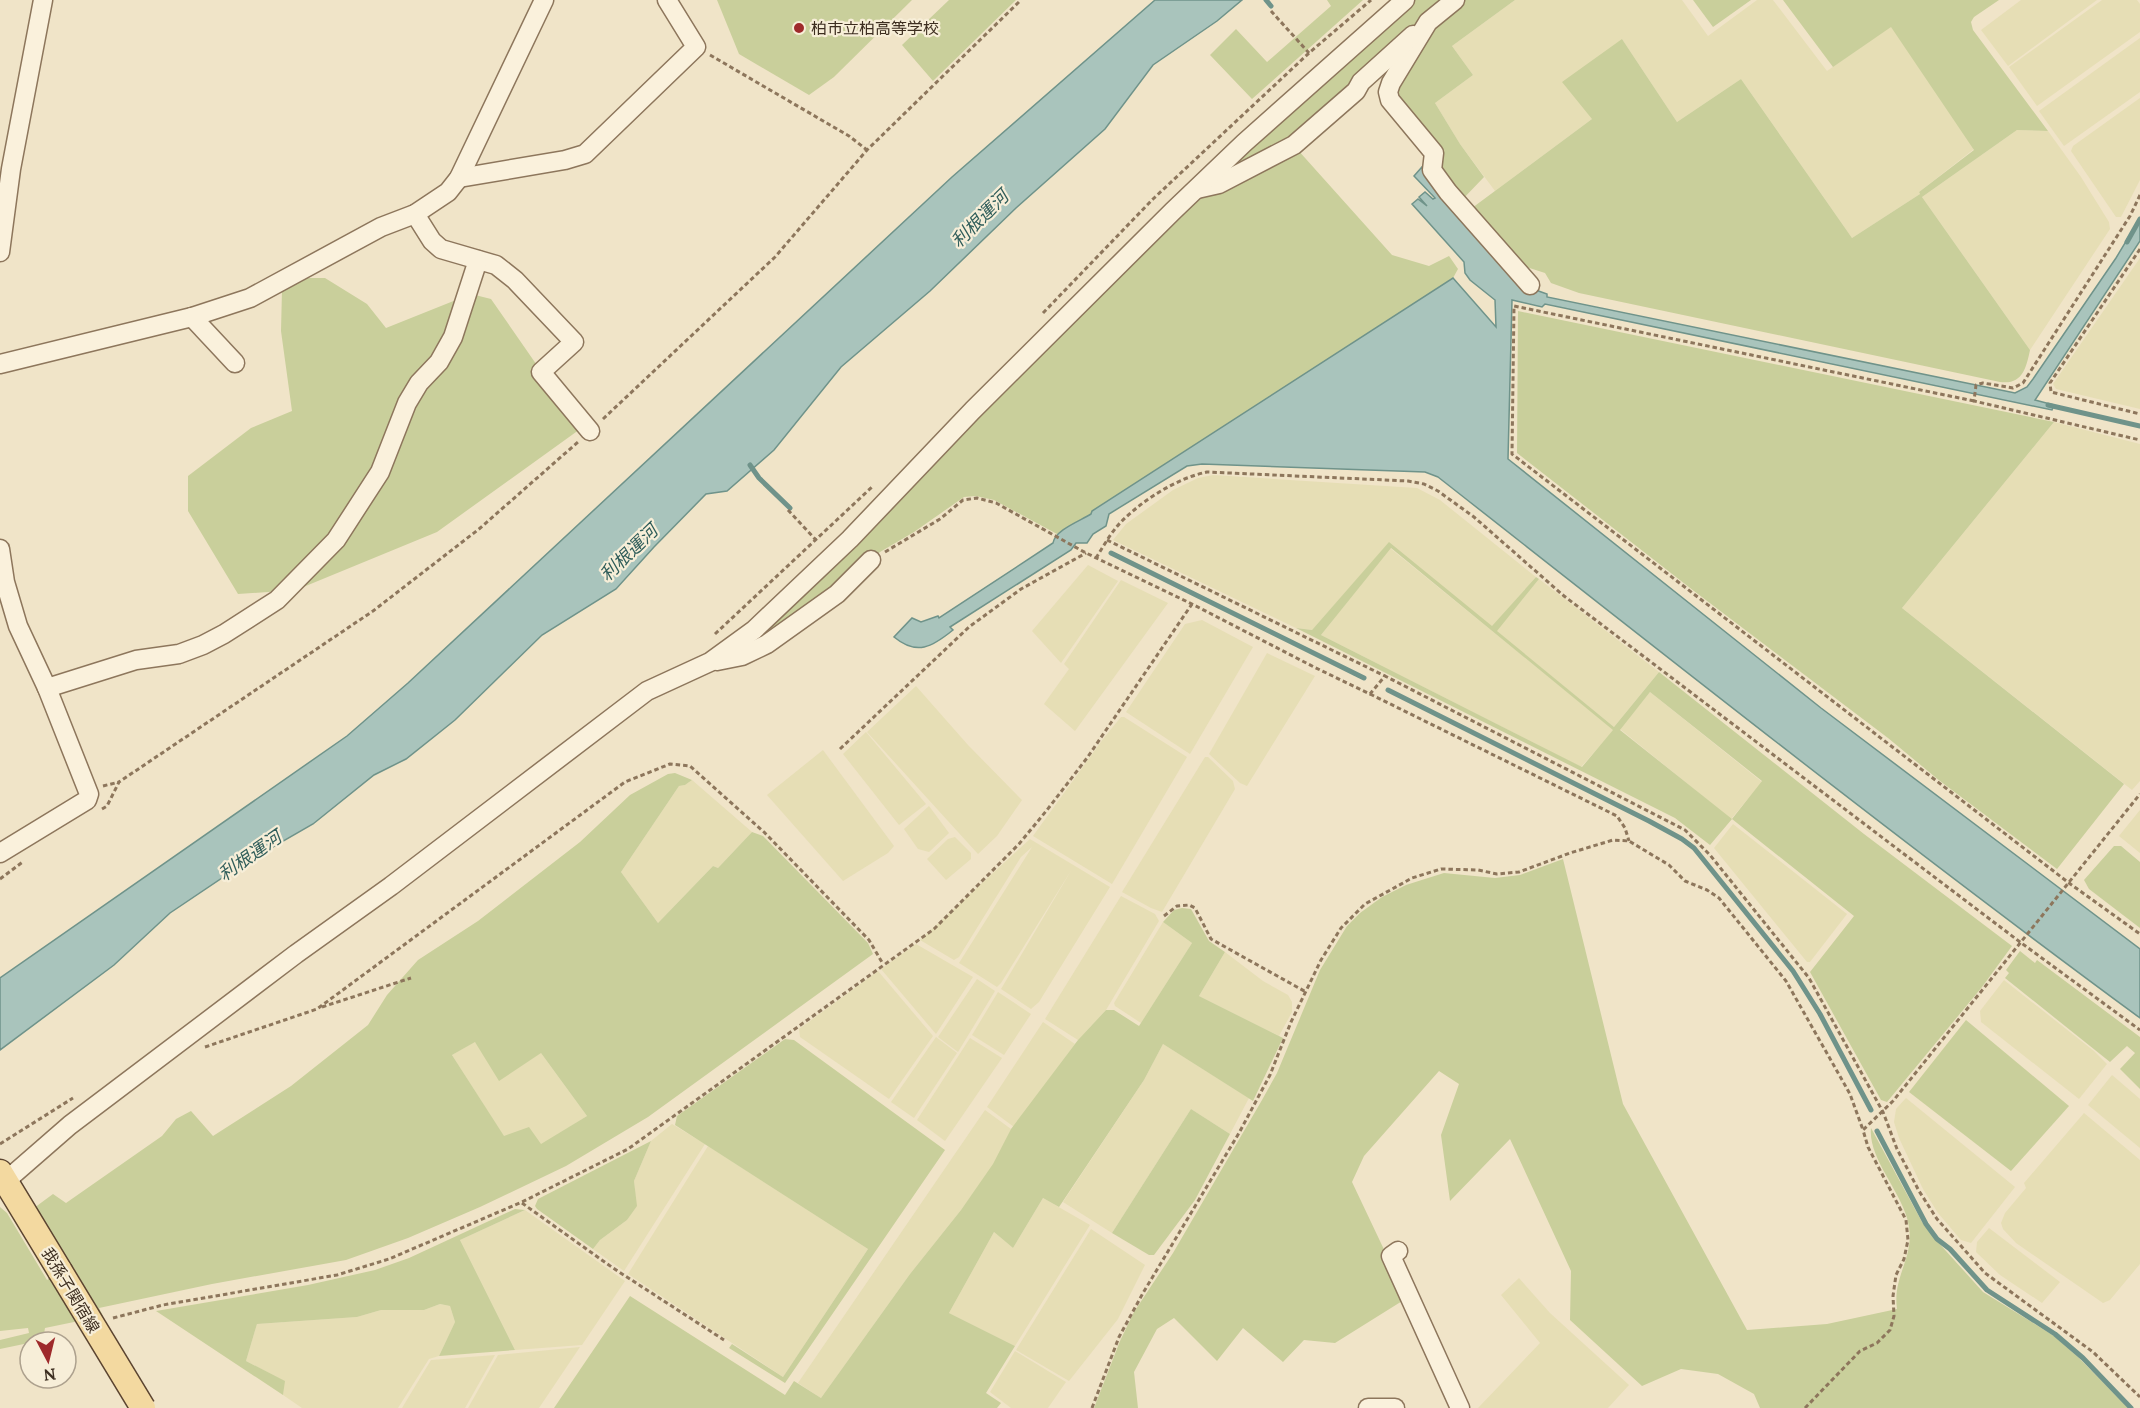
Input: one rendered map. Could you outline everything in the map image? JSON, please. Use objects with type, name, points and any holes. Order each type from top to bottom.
[{"type":"main road","name":"我孫子関宿線","points":[[2,1180],[143,1408]]},
{"type":"street","points":[[0,252],[11,169],[43,0]]},
{"type":"street","points":[[0,364],[192,317],[250,298],[381,227],[415,214],[448,192],[459,178],[544,0]]},
{"type":"street","points":[[459,178],[565,160],[585,154],[696,47],[667,0]]},
{"type":"street","points":[[2,1180],[115,1090],[391,886],[647,691],[710,662],[754,630],[815,573],[973,410],[1244,143],[1322,77],[1405,0]]},
{"type":"street","points":[[1196,190],[1219,184],[1294,145],[1356,91],[1361,82],[1455,0]]},
{"type":"street","points":[[1428,22],[1391,83],[1388,92],[1390,100],[1434,153],[1432,170],[1448,192],[1530,285]]},
{"type":"street","points":[[415,214],[432,241],[441,249],[496,266],[515,280],[574,342],[541,372],[590,431]]},
{"type":"street","points":[[47,688],[136,660],[179,654],[203,645],[277,600],[336,540],[380,472],[407,403],[419,383],[439,362],[453,337],[478,260]]},
{"type":"street","points":[[192,317],[236,363]]},
{"type":"street","points":[[0,549],[5,582],[18,626],[47,688],[89,797],[0,853]]},
{"type":"street","points":[[710,662],[742,656],[767,644],[837,594],[871,560]]},
{"type":"street","points":[[1398,1251],[1391,1256],[1460,1408]]},
{"type":"street","points":[[1368,1408],[1395,1408]]},
{"type":"path","points":[[117,789],[119,782],[373,611],[478,530],[590,431],[776,257],[867,150],[1021,0]]},
{"type":"path","points":[[1271,11],[1309,53]]},
{"type":"path","points":[[696,47],[849,136],[867,150]]},
{"type":"path","points":[[1974,401],[1976,385],[1983,383],[2013,388],[2023,383],[2130,216],[2140,195]]},
{"type":"path","points":[[2140,249],[2050,383],[2051,392],[2140,414]]},
{"type":"path","points":[[2140,440],[1974,401],[1514,306],[1512,454],[2069,883],[2140,934]]},
{"type":"path","points":[[1096,558],[1120,523],[1157,493],[1183,478],[1207,472],[1368,478],[1424,484],[1438,491],[1474,518],[1564,596],[2020,942],[2140,1030]]},
{"type":"path","points":[[871,560],[940,519],[963,501],[977,498],[996,503],[1074,548],[1617,816],[1625,828],[1629,841]]},
{"type":"path","points":[[788,510],[816,540]]},
{"type":"path","points":[[1107,540],[1385,676],[1685,830],[1710,855],[1809,978],[1882,1112],[1897,1149],[1919,1191],[1937,1219],[1984,1273],[2093,1352],[2140,1397]]},
{"type":"path","points":[[840,749],[969,627],[1021,589],[1086,553]]},
{"type":"path","points":[[109,1318],[163,1305],[337,1275],[389,1259],[439,1239],[501,1209],[522,1202],[628,1149],[934,929],[1019,844],[1087,758],[1191,604]]},
{"type":"path","points":[[1370,694],[1385,676]]},
{"type":"path","points":[[317,1009],[625,782],[670,764],[690,766],[742,811],[869,940],[883,964]]},
{"type":"path","points":[[1863,1130],[1893,1101],[2140,794]]},
{"type":"path","points":[[1092,1408],[1119,1337],[1270,1075],[1321,960],[1341,928],[1365,904],[1412,878],[1442,869],[1478,870],[1497,874],[1519,872],[1613,840],[1629,841],[1669,865],[1685,881],[1719,898],[1786,981],[1850,1094],[1868,1147],[1906,1220],[1908,1240],[1904,1259],[1896,1275],[1893,1296],[1894,1316],[1890,1330],[1877,1343],[1860,1352],[1805,1408]]},
{"type":"path","points":[[1164,916],[1177,906],[1189,905],[1195,908],[1211,939],[1306,992]]},
{"type":"path","points":[[199,1049],[411,978]]},
{"type":"path","points":[[522,1202],[613,1268],[724,1340]]},
{"type":"shaded area","points":[[1515,0],[1682,0],[1708,36],[1757,0],[1773,0],[1827,71],[1891,26],[1974,149],[1919,192],[1920,194],[1852,238],[1741,79],[1677,122],[1622,39],[1592,119],[1495,191],[1460,144],[1435,103],[1473,75],[1452,46]]},
{"type":"shaded area","points":[[2021,0],[2097,0],[2008,66],[1981,30]]},
{"type":"shaded area","points":[[2102,0],[2137,0],[2140,4],[2140,32],[2037,106],[2009,67]]},
{"type":"shaded area","points":[[2140,38],[2140,92],[2064,146],[2039,111]]},
{"type":"shaded area","points":[[2140,98],[2140,180],[2121,217],[2116,217],[2071,151],[2073,146]]},
{"type":"shaded area","points":[[2017,130],[2048,131],[2081,177],[2109,222],[2110,229],[2030,350],[1922,197]]},
{"type":"shaded area","points":[[2140,258],[2140,409],[2056,389],[2053,384]]},
{"type":"shaded area","points":[[2054,422],[2140,444],[2140,781],[2132,790],[1902,608]]},
{"type":"shaded area","points":[[1213,475],[1417,488],[1440,500],[1536,577],[1492,627],[1389,543],[1312,630],[1296,628],[1113,540],[1126,524],[1173,490],[1198,478]]},
{"type":"shaded area","points":[[1390,548],[1614,730],[1581,767],[1321,635]]},
{"type":"shaded area","points":[[1088,565],[1118,581],[1061,663],[1032,631]]},
{"type":"shaded area","points":[[1539,579],[1659,672],[1614,727],[1496,631]]},
{"type":"shaded area","points":[[1121,580],[1168,603],[1075,731],[1044,704],[1069,669],[1064,664]]},
{"type":"shaded area","points":[[1202,620],[1253,647],[1190,754],[1126,712],[1185,624]]},
{"type":"shaded area","points":[[1267,653],[1315,676],[1247,786],[1240,783],[1209,754]]},
{"type":"shaded area","points":[[916,686],[968,745],[1022,800],[997,836],[978,854],[867,732]]},
{"type":"shaded area","points":[[1650,692],[1762,782],[1731,819],[1620,729]]},
{"type":"shaded area","points":[[1121,717],[1187,757],[1112,884],[1033,836]]},
{"type":"shaded area","points":[[866,732],[926,804],[899,825],[843,754]]},
{"type":"shaded area","points":[[823,750],[894,846],[888,853],[843,881],[767,795]]},
{"type":"shaded area","points":[[1205,757],[1208,757],[1233,781],[1235,789],[1162,912],[1122,892]]},
{"type":"shaded area","points":[[692,780],[752,832],[718,868],[713,866],[658,923],[621,872],[679,786]]},
{"type":"shaded area","points":[[929,806],[949,833],[929,852],[918,849],[904,829]]},
{"type":"shaded area","points":[[2140,810],[2140,853],[2119,836]]},
{"type":"shaded area","points":[[1733,824],[1847,914],[1810,962],[1807,962],[1714,848]]},
{"type":"shaded area","points":[[955,837],[971,853],[971,859],[946,880],[927,859],[948,839]]},
{"type":"shaded area","points":[[1030,839],[1110,887],[1039,1002],[1031,1009],[1001,989],[1072,869],[997,987],[959,963],[1032,847],[1021,857],[959,957],[954,960],[920,940]]},
{"type":"shaded area","points":[[1121,896],[1155,914],[1159,921],[1106,1010],[1078,1040],[1045,1019]]},
{"type":"shaded area","points":[[1163,922],[1192,943],[1141,1023],[1115,1006],[1114,1003]]},
{"type":"shaded area","points":[[916,944],[973,977],[936,1034],[881,969]]},
{"type":"shaded area","points":[[1225,952],[1263,981],[1288,995],[1292,1002],[1292,1012],[1279,1036],[1199,996]]},
{"type":"shaded area","points":[[878,971],[933,1036],[889,1099],[800,1037],[799,1029]]},
{"type":"shaded area","points":[[977,979],[995,991],[958,1052],[938,1037]]},
{"type":"shaded area","points":[[2004,980],[2094,1051],[2107,1064],[2079,1099],[1981,1022],[1980,1011]]},
{"type":"shaded area","points":[[998,992],[1031,1014],[1004,1055],[972,1035]]},
{"type":"shaded area","points":[[1043,1022],[1075,1044],[1014,1127],[987,1107]]},
{"type":"shaded area","points":[[936,1037],[957,1053],[914,1118],[891,1102]]},
{"type":"shaded area","points":[[970,1038],[1002,1058],[945,1141],[917,1120]]},
{"type":"shaded area","points":[[474,1042],[541,1053],[587,1116],[541,1145],[504,1137],[452,1055]]},
{"type":"shaded area","points":[[1163,1044],[1249,1098],[1230,1134],[1191,1109],[1112,1233],[1063,1202],[1144,1080]]},
{"type":"shaded area","points":[[2112,1075],[2140,1099],[2140,1148],[2088,1105]]},
{"type":"shaded area","points":[[1906,1098],[2015,1187],[1971,1243],[1961,1240],[1938,1213],[1923,1189],[1899,1138],[1894,1122],[1896,1109]]},
{"type":"shaded area","points":[[985,1110],[1011,1129],[994,1164],[910,1274],[821,1398],[798,1383]]},
{"type":"shaded area","points":[[2084,1113],[2140,1160],[2140,1264],[2110,1300],[2103,1303],[2016,1243],[2003,1229],[2001,1223],[2005,1213],[2026,1188],[2024,1183]]},
{"type":"shaded area","points":[[672,1124],[705,1144],[624,1271],[593,1249],[600,1240],[627,1220],[636,1206],[634,1181],[651,1141]]},
{"type":"shaded area","points":[[708,1146],[868,1249],[783,1377],[628,1274]]},
{"type":"shaded area","points":[[1043,1198],[1090,1225],[1015,1346],[949,1313],[994,1232],[1013,1248]]},
{"type":"shaded area","points":[[525,1210],[625,1281],[582,1345],[515,1350],[460,1240]]},
{"type":"shaded area","points":[[1989,1228],[2060,1282],[2042,1303],[2000,1275],[1976,1252],[1977,1242]]},
{"type":"shaded area","points":[[1091,1229],[1145,1265],[1118,1319],[1069,1381],[1016,1350]]},
{"type":"shaded area","points":[[1519,1278],[1550,1313],[1629,1385],[1608,1408],[1478,1408],[1540,1343],[1501,1295]]},
{"type":"shaded area","points":[[440,1304],[450,1306],[455,1322],[439,1356],[429,1359],[398,1408],[302,1408],[283,1395],[284,1381],[246,1361],[257,1324],[357,1317],[381,1310],[424,1310]]},
{"type":"shaded area","points":[[580,1347],[539,1408],[468,1408],[498,1355]]},
{"type":"shaded area","points":[[1015,1351],[1066,1382],[1048,1408],[1011,1408],[990,1392]]},
{"type":"shaded area","points":[[495,1355],[465,1408],[402,1408],[431,1360]]},
{"type":"green space","name":"柏市立柏高等学校","points":[[717,0],[912,0],[834,77],[809,95],[739,54]]},
{"type":"green space","points":[[949,0],[1016,0],[933,81],[902,45]]},
{"type":"green space","points":[[1327,0],[1363,0],[1252,99],[1210,55],[1236,29],[1267,62],[1331,6]]},
{"type":"green space","points":[[1414,0],[1448,0],[1287,145],[1216,182],[1245,149]]},
{"type":"green space","points":[[1460,0],[1515,0],[1452,46],[1473,75],[1435,103],[1484,177],[1460,202],[1392,98],[1431,25]]},
{"type":"green space","points":[[1693,0],[1751,0],[1713,27]]},
{"type":"green space","points":[[1783,0],[1999,0],[1974,17],[1971,22],[1973,30],[2048,131],[2017,130],[1922,197],[2030,350],[2025,369],[2018,378],[2013,381],[2000,382],[1579,293],[1551,283],[1545,273],[1523,266],[1472,208],[1592,119],[1562,82],[1622,39],[1677,122],[1741,79],[1852,238],[1920,194],[1919,192],[1974,150],[1891,27],[1833,67]]},
{"type":"green space","points":[[1297,149],[1392,255],[1429,266],[1449,256],[1458,269],[1453,278],[1057,534],[994,500],[976,496],[964,497],[914,532],[880,552],[827,596],[759,643],[743,646],[1197,198]]},
{"type":"green space","points":[[302,278],[325,278],[367,304],[386,328],[471,294],[491,299],[583,427],[437,532],[296,590],[238,594],[188,511],[188,476],[251,428],[292,411],[281,331],[282,290]]},
{"type":"green space","points":[[1518,311],[2054,422],[1902,608],[2124,784],[2057,869],[1517,453]]},
{"type":"green space","points":[[1389,542],[1492,626],[1536,577],[1539,579],[1497,631],[1614,727],[1659,672],[1864,834],[2012,946],[1982,987],[1887,1102],[1881,1100],[1810,972],[1854,916],[1732,819],[1710,845],[1675,818],[1296,628],[1312,630]],"holes":[[[1391,548],[1613,730],[1582,767],[1321,635]],[[1650,692],[1762,781],[1732,819],[1620,730]]]},
{"type":"green space","points":[[675,773],[692,780],[679,786],[621,872],[658,923],[713,866],[718,868],[752,832],[763,836],[868,943],[873,954],[648,1117],[566,1166],[480,1207],[408,1238],[346,1260],[212,1284],[99,1308],[103,1316],[45,1328],[45,1330],[28,1330],[28,1328],[0,1331],[0,1207],[7,1213],[47,1280],[71,1266],[34,1208],[53,1194],[66,1203],[162,1136],[176,1119],[191,1111],[213,1136],[291,1086],[368,1025],[387,995],[418,960],[478,921],[580,842],[630,795],[668,774]],"holes":[[[475,1042],[499,1081],[541,1053],[587,1116],[541,1144],[529,1127],[504,1136],[452,1055]]]},
{"type":"green space","points":[[2114,846],[2121,846],[2140,862],[2140,928],[2089,889],[2084,880]]},
{"type":"green space","points":[[1563,859],[1623,1104],[1747,1330],[1827,1324],[1897,1309],[1896,1296],[1907,1254],[1910,1231],[1903,1207],[1874,1150],[1871,1128],[1922,1222],[1983,1292],[2054,1336],[2128,1408],[1760,1408],[1754,1394],[1718,1374],[1681,1369],[1642,1386],[1570,1320],[1571,1271],[1510,1139],[1450,1201],[1441,1135],[1459,1084],[1439,1071],[1364,1156],[1352,1182],[1407,1298],[1335,1343],[1304,1340],[1283,1362],[1243,1328],[1217,1361],[1174,1318],[1157,1329],[1134,1372],[1138,1408],[1094,1408],[1134,1312],[1173,1253],[1277,1073],[1320,970],[1347,926],[1382,897],[1406,885],[1444,873],[1495,878],[1520,875]]},
{"type":"green space","points":[[1191,909],[1209,941],[1225,952],[1199,996],[1283,1038],[1253,1101],[1163,1044],[1144,1080],[1059,1207],[1043,1198],[1013,1248],[994,1232],[949,1313],[1015,1346],[986,1393],[1001,1403],[997,1408],[554,1408],[630,1296],[785,1395],[794,1381],[821,1398],[910,1274],[961,1210],[993,1164],[1011,1129],[1078,1040],[1106,1010],[1114,1010],[1139,1026],[1192,943],[1163,922],[1174,910]]},
{"type":"green space","points":[[2020,951],[2035,963],[2037,960],[2140,1037],[2140,1089],[2120,1069],[2135,1053],[2127,1046],[2110,1062],[2005,978],[2009,973],[2006,970]]},
{"type":"green space","points":[[1966,1020],[2069,1106],[2011,1171],[1909,1092]]},
{"type":"green space","points":[[785,1039],[794,1040],[945,1150],[785,1383],[729,1348],[732,1344],[783,1377],[868,1249],[675,1125],[677,1116]]},
{"type":"green space","points":[[1191,1109],[1230,1134],[1195,1200],[1154,1255],[1149,1255],[1112,1233]]},
{"type":"green space","points":[[651,1141],[634,1181],[637,1206],[627,1220],[600,1240],[593,1249],[535,1206],[538,1199]]},
{"type":"green space","points":[[515,1209],[525,1210],[460,1240],[515,1350],[439,1356],[455,1322],[450,1306],[440,1304],[424,1310],[381,1310],[357,1317],[257,1324],[246,1361],[285,1381],[283,1395],[156,1311],[308,1285],[375,1270],[409,1258]]},
{"type":"green space","points":[[18,1336],[18,1345],[0,1349],[0,1340]]},
{"type":"water","name":"利根運河","points":[[1155,0],[1242,0],[1217,21],[1153,65],[1105,129],[1016,208],[930,291],[841,367],[774,450],[727,491],[706,494],[616,589],[542,635],[455,720],[406,759],[374,775],[313,824],[240,866],[170,913],[114,965],[0,1050],[0,978],[347,736],[408,683],[952,177]]},
{"type":"water","points":[[1422,167],[1533,289],[1547,294],[1547,297],[2015,393],[2027,387],[2033,379],[2116,258],[2140,218],[2140,241],[2035,400],[2054,405],[2052,410],[1545,304],[1542,307],[1512,300],[1508,459],[1821,708],[2140,949],[2140,1018],[1874,818],[1438,477],[1425,472],[1202,464],[1187,466],[1109,514],[1106,526],[1093,534],[1087,543],[1076,543],[1071,550],[950,627],[953,630],[938,641],[917,648],[902,643],[894,637],[912,618],[921,622],[938,616],[939,618],[1053,543],[1063,530],[1453,278],[1496,327],[1495,300],[1470,280],[1465,273],[1464,262],[1412,204],[1418,199],[1427,206],[1419,197],[1425,192],[1433,199],[1435,198],[1414,176]]},
{"type":"waterway","points":[[1266,0],[1271,6]]},
{"type":"waterway","points":[[2127,242],[2140,219]]},
{"type":"waterway","points":[[2048,405],[2140,426]]},
{"type":"waterway","points":[[750,465],[759,478],[790,508]]},
{"type":"waterway","points":[[1111,553],[1364,678]]},
{"type":"waterway","points":[[1388,690],[1649,821],[1694,848],[1793,971],[1820,1014],[1871,1110]]},
{"type":"waterway","points":[[1877,1131],[1926,1224],[1937,1239],[1950,1249],[1987,1290],[2055,1334],[2083,1358],[2131,1408]]},
{"type":"place","name":"柏市立柏高等学校","points":[[799,28]]}]
